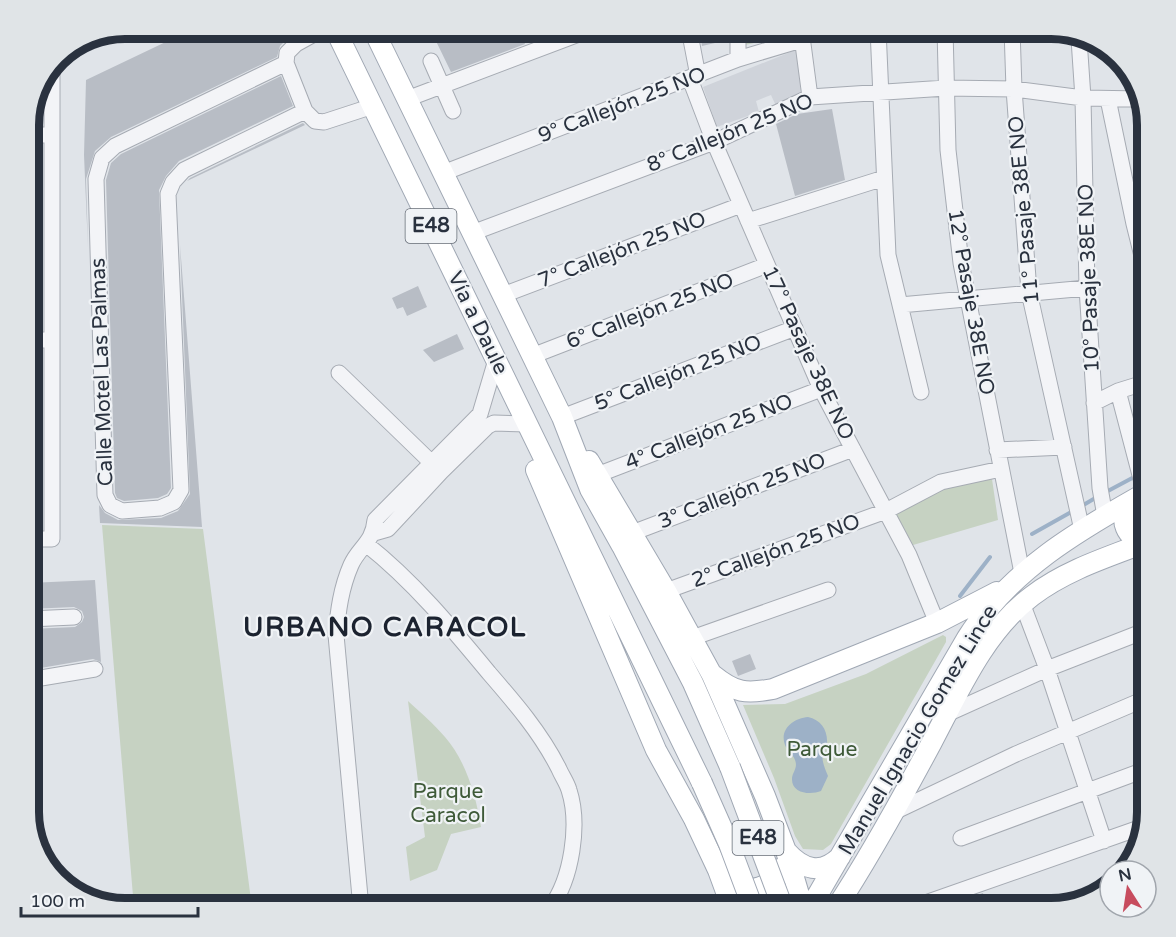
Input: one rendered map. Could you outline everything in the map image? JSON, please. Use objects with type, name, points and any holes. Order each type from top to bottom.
[{"type":"main road","name":"Vía a Daule","points":[[340,39],[702,783],[729,844],[749,898]]},
{"type":"main road","name":"Vía a Daule","points":[[379,39],[562,417],[666,591],[712,675]]},
{"type":"main road","name":"Vía a Daule","points":[[562,417],[590,489],[693,683],[730,768],[779,898]]},
{"type":"main road","name":"Vía a Daule","points":[[527,424],[531,459],[656,750],[694,819],[718,870]]},
{"type":"main road","name":"Manuel Ignacio Gomez Lince","points":[[817,898],[967,638],[986,612],[1022,573],[1082,530],[1137,498]]},
{"type":"main road","points":[[1137,499],[1123,515],[1125,528],[1137,539]]},
{"type":"main road","name":"Manuel Ignacio Gomez Lince","points":[[843,898],[894,812],[990,639],[1004,621],[1022,603],[1066,574],[1137,546]]},
{"type":"main road","points":[[712,675],[726,686],[740,692],[755,693],[773,689],[937,623],[1007,587]]},
{"type":"main road","name":"E48","points":[[712,675],[765,796],[801,898]]},
{"type":"main road","points":[[786,851],[795,861],[807,867],[820,868],[833,864],[842,855]]},
{"type":"main road","points":[[718,870],[726,881],[739,888],[752,890],[766,886],[777,877],[784,865],[786,851]]},
{"type":"main road","name":"E48","points":[[718,870],[725,898]]},
{"type":"street","points":[[304,39],[287,53],[286,63],[305,111],[315,121],[324,122],[373,106]]},
{"type":"street","points":[[407,99],[564,39]]},
{"type":"street","name":"17° Pasaje 38E NO","points":[[689,39],[694,77],[714,142],[821,389],[909,555],[937,623]]},
{"type":"street","points":[[738,39],[738,59]]},
{"type":"street","name":"9° Callejón 25 NO","points":[[443,173],[788,39]]},
{"type":"street","points":[[802,39],[810,97]]},
{"type":"street","points":[[878,39],[888,255],[921,392]]},
{"type":"street","name":"12° Pasaje 38E NO","points":[[945,39],[948,150],[960,263],[1022,573]]},
{"type":"street","name":"11° Pasaje 38E NO","points":[[1012,39],[1029,292],[1082,530]]},
{"type":"street","name":"10° Pasaje 38E NO","points":[[1079,45],[1083,98],[1087,288],[1100,488],[1105,516]]},
{"type":"street","points":[[431,61],[453,111]]},
{"type":"street","name":"Calle Motel Las Palmas","points":[[286,63],[115,146],[102,158],[96,179],[105,495],[111,506],[122,511],[160,508],[174,502],[181,490],[168,194],[172,182],[184,171],[305,111]]},
{"type":"street","points":[[39,539],[52,539],[52,79]]},
{"type":"street","name":"8° Callejón 25 NO","points":[[472,233],[714,142],[810,97],[946,88],[1014,89],[1083,98],[1133,99]]},
{"type":"street","points":[[1108,99],[1137,206]]},
{"type":"street","points":[[39,135],[52,135]]},
{"type":"street","points":[[748,221],[884,178]]},
{"type":"street","name":"7° Callejón 25 NO","points":[[503,296],[741,205]]},
{"type":"street","name":"6° Callejón 25 NO","points":[[532,356],[767,265]]},
{"type":"street","points":[[900,304],[1087,288]]},
{"type":"street","name":"5° Callejón 25 NO","points":[[562,417],[795,328]]},
{"type":"street","points":[[39,340],[52,340]]},
{"type":"street","points":[[436,467],[480,414],[496,360]]},
{"type":"street","points":[[339,373],[436,467]]},
{"type":"street","points":[[1094,403],[1118,391],[1137,385]]},
{"type":"street","name":"4° Callejón 25 NO","points":[[597,475],[821,389]]},
{"type":"street","points":[[1118,391],[1137,482]]},
{"type":"street","points":[[360,898],[336,635],[340,600],[352,564],[370,539],[375,520],[436,467],[494,423],[527,424]]},
{"type":"street","points":[[998,450],[1064,447]]},
{"type":"street","name":"3° Callejón 25 NO","points":[[632,533],[853,449]]},
{"type":"street","name":"2° Callejón 25 NO","points":[[666,591],[886,511],[941,482],[1001,469]]},
{"type":"street","points":[[370,539],[433,606],[547,745],[569,790],[574,831],[568,871],[555,898]]},
{"type":"street","points":[[692,638],[828,590]]},
{"type":"street","points":[[1022,603],[1047,669],[1104,841]]},
{"type":"street","points":[[39,619],[74,617]]},
{"type":"street","points":[[947,714],[1047,669],[1137,634]]},
{"type":"street","points":[[39,678],[95,669]]},
{"type":"street","points":[[894,812],[1067,731],[1137,702]]},
{"type":"street","points":[[961,838],[1137,774]]},
{"type":"street","points":[[942,898],[1135,830]]},
{"type":"shaded area","points":[[798,49],[801,96],[776,106],[771,95],[756,101],[759,112],[717,127],[703,87]]},
{"type":"green space","points":[[745,39],[772,39],[745,45]]},
{"type":"green space","points":[[992,479],[998,520],[913,545],[895,512],[942,488]]},
{"type":"green space","points":[[102,525],[203,529],[251,898],[133,898]]},
{"type":"green space","name":"Parque","points":[[943,635],[946,637],[946,642],[831,844],[823,850],[803,849],[795,836],[774,778],[743,705],[785,704],[866,674]]},
{"type":"green space","name":"Parque Caracol","points":[[408,701],[441,732],[459,757],[473,791],[481,827],[451,834],[437,870],[410,881],[406,847],[425,837]]},
{"type":"water","points":[[808,717],[820,723],[827,739],[822,756],[828,776],[821,791],[812,793],[802,792],[795,787],[792,778],[796,763],[784,739],[789,725]]},
{"type":"building","points":[[172,39],[287,39],[280,46],[277,57],[111,137],[95,151],[86,179],[88,248],[84,155],[86,80]]},
{"type":"building","points":[[435,39],[523,39],[525,44],[451,72]]},
{"type":"building","points":[[701,39],[728,39],[728,40],[702,46]]},
{"type":"building","points":[[281,76],[293,106],[179,161],[166,176],[159,190],[171,488],[167,494],[158,498],[124,501],[117,498],[115,493],[106,180],[111,163],[121,154]]},
{"type":"building","points":[[832,109],[845,180],[795,196],[776,124],[797,114]]},
{"type":"building","points":[[303,123],[305,125],[187,181],[190,178]]},
{"type":"building","points":[[180,245],[202,527],[100,523],[99,505],[105,513],[118,520],[161,518],[178,511],[190,494]]},
{"type":"building","points":[[418,286],[427,307],[407,316],[403,307],[397,309],[392,298]]},
{"type":"building","points":[[457,334],[464,349],[434,362],[423,350]]},
{"type":"building","points":[[95,580],[101,662],[93,659],[39,668],[39,629],[75,627],[82,622],[84,617],[82,611],[74,607],[39,609],[39,583]]},
{"type":"building","points":[[750,654],[756,669],[738,676],[732,661]]},
{"type":"building","points":[[983,893],[985,898],[969,898]]},
{"type":"waterway","points":[[1106,492],[1136,476]]},
{"type":"waterway","points":[[1080,507],[1097,497]]},
{"type":"waterway","points":[[1032,534],[1073,511]]},
{"type":"waterway","points":[[960,596],[990,557]]},
{"type":"district","name":"URBANO CARACOL","points":[[385,627]]}]
